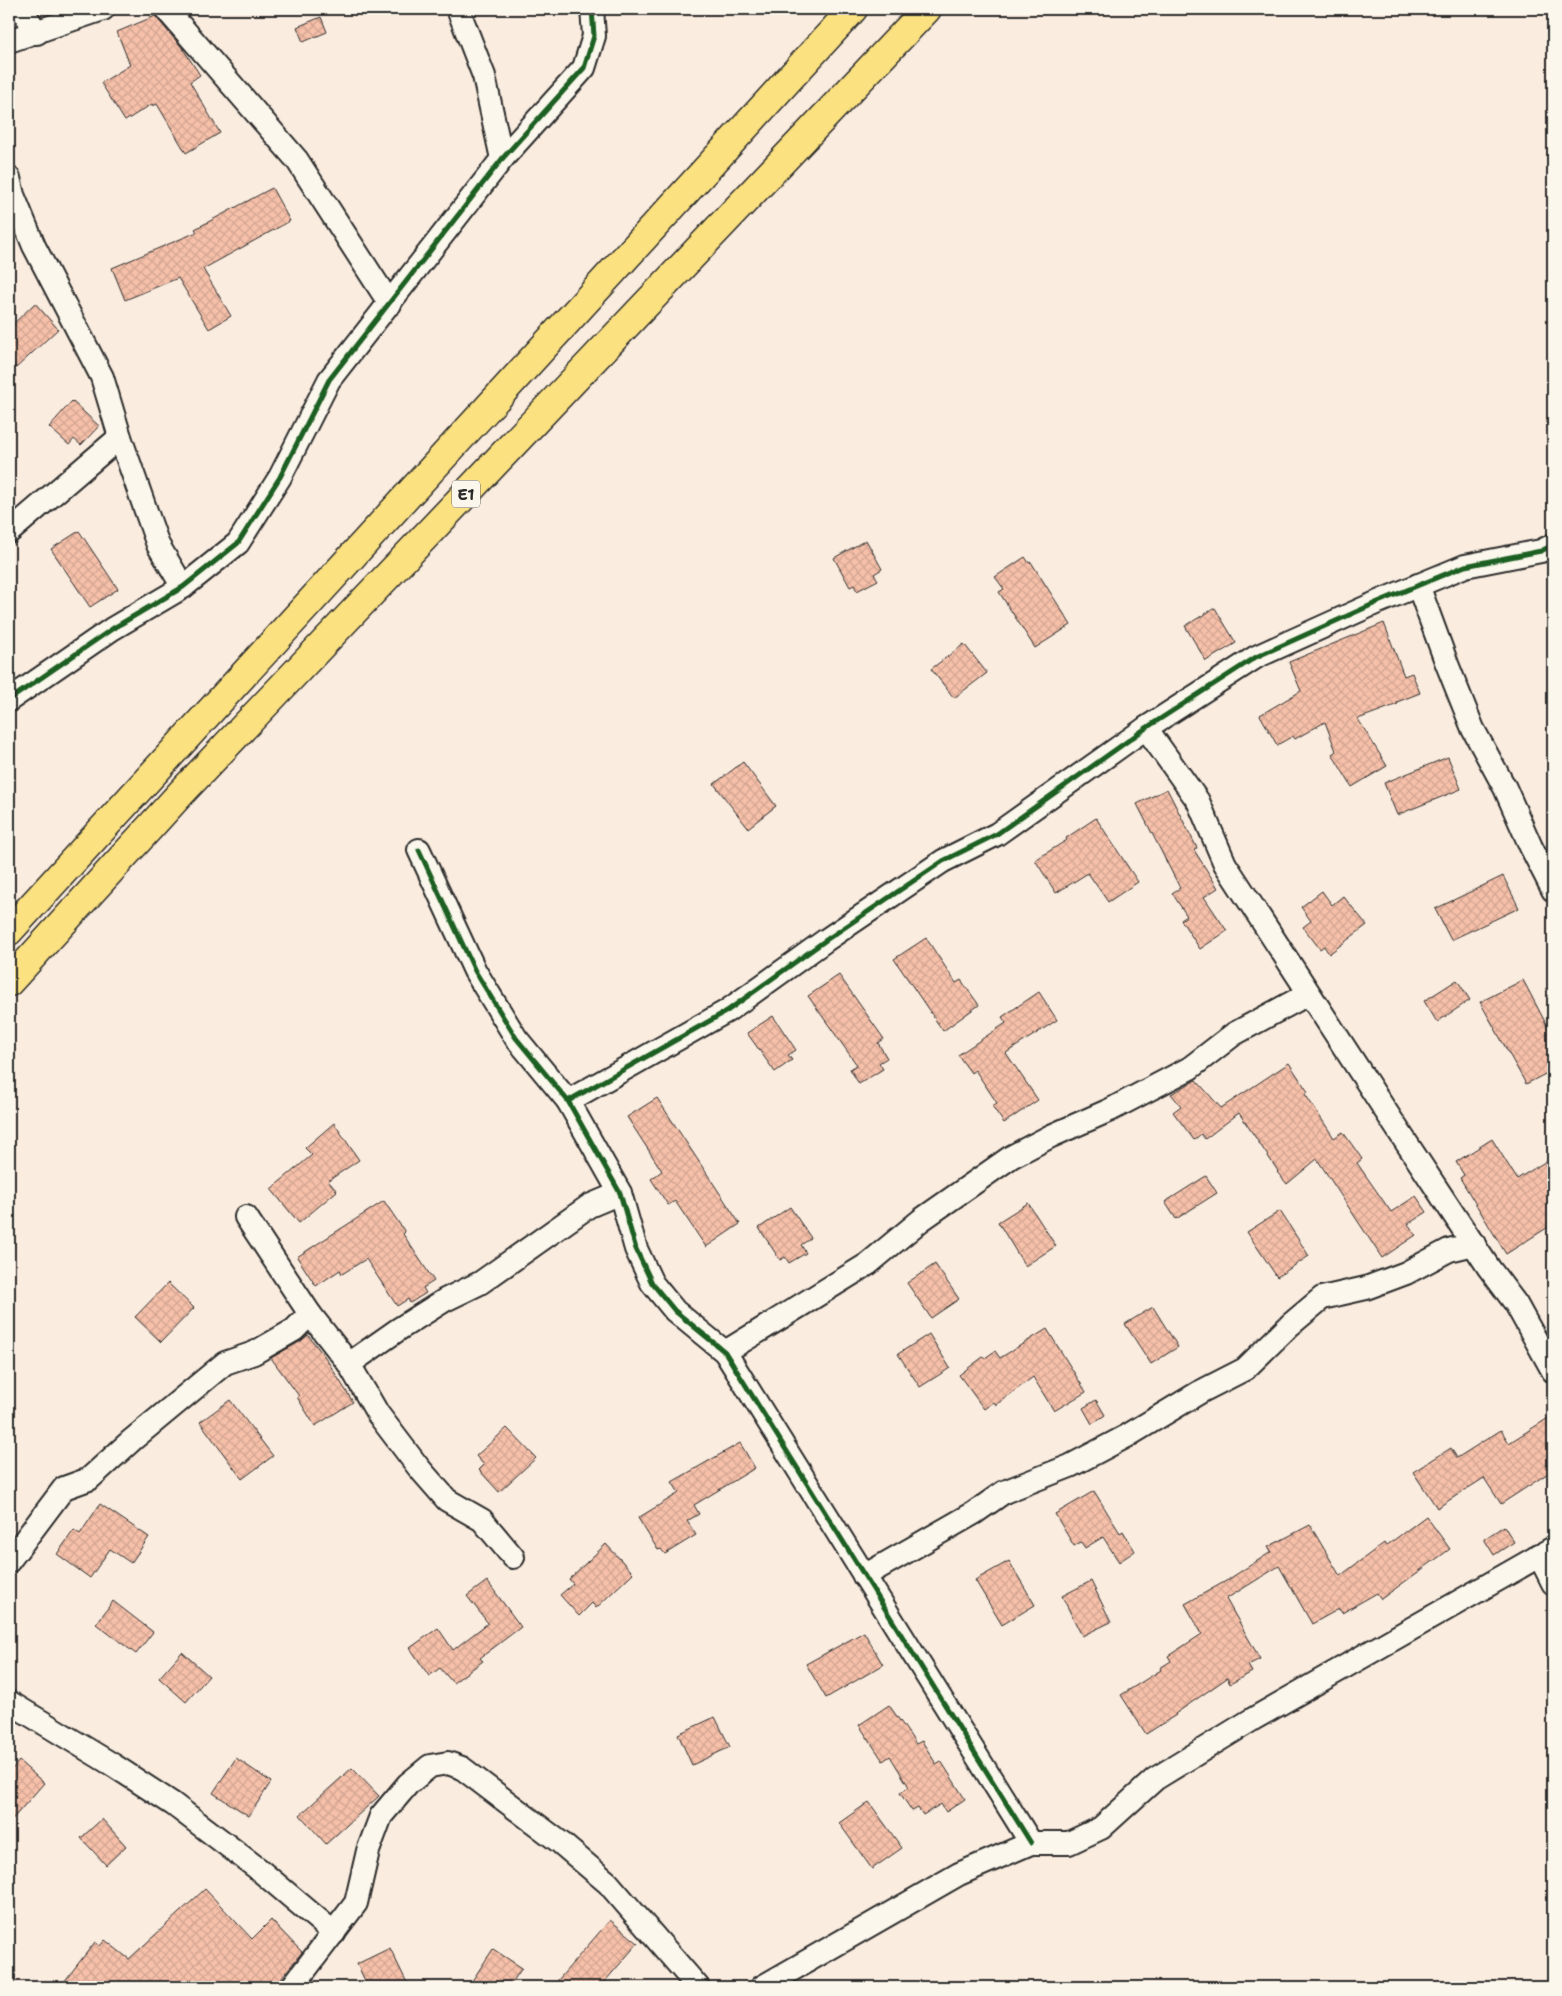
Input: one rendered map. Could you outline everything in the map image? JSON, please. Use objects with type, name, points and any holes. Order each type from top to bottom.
[{"type":"highway","name":"E1","points":[[9,931],[853,9]]},
{"type":"highway","name":"E1","points":[[9,982],[182,792],[927,9]]},
{"type":"street","points":[[22,9],[37,33]]},
{"type":"street","points":[[9,41],[103,9]]},
{"type":"street","points":[[166,9],[297,160],[390,304]]},
{"type":"street","points":[[458,9],[484,76],[502,159]]},
{"type":"street","points":[[9,700],[112,629],[183,587],[238,543],[280,477],[329,380],[502,159],[584,68],[594,36],[592,9]]},
{"type":"street","points":[[9,178],[13,195],[34,246],[102,377],[120,437],[158,545],[183,587]]},
{"type":"street","points":[[9,532],[120,437]]},
{"type":"street","points":[[568,1101],[727,1011],[826,940],[943,861],[997,834],[1146,728],[1256,657],[1465,566],[1541,551],[1553,545]]},
{"type":"street","points":[[1418,585],[1447,664],[1474,729],[1505,788],[1531,847],[1553,890]]},
{"type":"street","points":[[1146,728],[1198,801],[1225,864],[1308,994],[1516,1304],[1553,1371]]},
{"type":"street","points":[[419,850],[475,971],[516,1038],[568,1101],[620,1193],[636,1249],[652,1283],[675,1311],[725,1352],[752,1392],[864,1576],[1031,1842]]},
{"type":"street","points":[[725,1352],[868,1264],[921,1220],[1011,1157],[1051,1136],[1110,1110],[1190,1068],[1234,1034],[1308,994]]},
{"type":"street","points":[[350,1364],[399,1329],[445,1300],[480,1284],[590,1206],[620,1193]]},
{"type":"street","points":[[246,1217],[310,1314],[350,1364],[378,1414],[419,1468],[447,1500],[482,1520],[513,1557]]},
{"type":"street","points":[[864,1576],[974,1513],[1004,1492],[1070,1466],[1127,1436],[1200,1392],[1246,1369],[1290,1325],[1322,1298],[1374,1285],[1406,1273],[1449,1250],[1474,1244]]},
{"type":"street","points":[[9,1560],[64,1488],[88,1480],[132,1440],[225,1363],[254,1353],[294,1330],[310,1314]]},
{"type":"street","points":[[762,1987],[959,1874],[1031,1842],[1069,1843],[1101,1828],[1155,1779],[1253,1719],[1546,1551],[1553,1583]]},
{"type":"street","points":[[9,1702],[113,1764],[173,1804],[257,1868],[334,1933]]},
{"type":"street","points":[[292,1987],[356,1903],[368,1851],[381,1816],[408,1784],[430,1766],[448,1763],[462,1768],[561,1843],[608,1883],[698,1987]]},
{"type":"building","points":[[155,16],[183,49],[200,75],[190,82],[220,133],[186,153],[157,104],[153,106],[152,104],[125,121],[101,83],[130,65],[117,32]]},
{"type":"building","points":[[321,17],[327,32],[303,42],[297,27]]},
{"type":"building","points":[[272,188],[290,221],[203,269],[231,316],[209,329],[178,278],[125,300],[112,268],[197,232],[195,229]]},
{"type":"building","points":[[35,303],[58,329],[16,368],[9,360],[9,328]]},
{"type":"building","points":[[72,401],[99,426],[81,445],[74,439],[69,445],[49,427]]},
{"type":"building","points":[[79,531],[118,589],[90,607],[51,549]]},
{"type":"building","points":[[866,540],[882,569],[874,574],[878,580],[857,591],[854,585],[850,587],[834,558]]},
{"type":"building","points":[[1025,557],[1029,563],[1031,562],[1071,625],[1035,648],[999,592],[1004,589],[995,577]]},
{"type":"building","points":[[1215,608],[1236,643],[1206,661],[1185,626]]},
{"type":"building","points":[[1384,623],[1404,676],[1412,673],[1420,693],[1397,702],[1398,704],[1358,719],[1387,766],[1352,787],[1332,754],[1336,751],[1325,722],[1295,739],[1293,736],[1277,745],[1260,715],[1301,691],[1289,662]]},
{"type":"building","points":[[964,644],[987,673],[954,698],[931,669]]},
{"type":"building","points":[[1448,757],[1461,789],[1397,815],[1384,783]]},
{"type":"building","points":[[743,762],[776,806],[748,828],[714,784]]},
{"type":"building","points":[[1167,789],[1197,848],[1194,850],[1218,888],[1204,897],[1227,931],[1200,949],[1181,920],[1187,916],[1172,893],[1180,888],[1137,804]]},
{"type":"building","points":[[1096,818],[1138,882],[1108,902],[1088,873],[1056,893],[1035,860],[1067,840],[1066,838]]},
{"type":"building","points":[[1503,876],[1519,908],[1451,940],[1435,909]]},
{"type":"building","points":[[1322,891],[1332,905],[1343,896],[1367,925],[1329,954],[1324,946],[1320,949],[1303,927],[1311,921],[1301,907]]},
{"type":"building","points":[[926,938],[956,983],[961,980],[979,1005],[943,1031],[894,959]]},
{"type":"building","points":[[839,975],[884,1039],[878,1043],[887,1058],[879,1063],[883,1069],[859,1084],[850,1069],[857,1065],[808,996]]},
{"type":"building","points":[[1457,980],[1470,1000],[1437,1022],[1424,1001]]},
{"type":"building","points":[[1523,980],[1553,1037],[1553,1070],[1526,1084],[1480,1002]]},
{"type":"building","points":[[1039,992],[1057,1020],[1006,1053],[1038,1100],[1004,1123],[992,1106],[997,1103],[975,1070],[971,1073],[958,1055],[1006,1023],[1002,1017]]},
{"type":"building","points":[[773,1016],[796,1050],[788,1055],[792,1060],[775,1072],[747,1033]]},
{"type":"building","points":[[1289,1063],[1308,1092],[1305,1094],[1334,1138],[1343,1132],[1362,1159],[1357,1163],[1391,1212],[1416,1196],[1427,1212],[1408,1224],[1416,1235],[1382,1258],[1317,1159],[1287,1184],[1277,1172],[1239,1113],[1205,1139],[1201,1134],[1194,1140],[1173,1112],[1181,1106],[1171,1094],[1196,1080],[1221,1108]]},
{"type":"building","points":[[657,1098],[740,1224],[706,1247],[675,1201],[668,1205],[651,1179],[662,1171],[627,1117]]},
{"type":"building","points":[[334,1123],[359,1160],[328,1181],[337,1191],[299,1223],[271,1189],[312,1155],[305,1148]]},
{"type":"building","points":[[1492,1139],[1517,1179],[1553,1157],[1553,1224],[1506,1254],[1460,1178],[1464,1175],[1456,1162]]},
{"type":"building","points":[[1206,1176],[1217,1193],[1176,1219],[1165,1202]]},
{"type":"building","points":[[384,1201],[434,1281],[423,1288],[426,1293],[410,1303],[408,1299],[397,1306],[366,1259],[342,1274],[340,1270],[316,1286],[297,1257]]},
{"type":"building","points":[[1028,1203],[1056,1246],[1025,1266],[998,1222]]},
{"type":"building","points":[[790,1207],[811,1238],[801,1245],[806,1253],[789,1263],[785,1257],[780,1260],[759,1228]]},
{"type":"building","points":[[1280,1211],[1309,1256],[1277,1277],[1247,1232]]},
{"type":"building","points":[[935,1264],[959,1299],[931,1318],[907,1283]]},
{"type":"building","points":[[168,1283],[194,1308],[161,1342],[135,1317]]},
{"type":"building","points":[[1153,1307],[1178,1347],[1151,1364],[1125,1324]]},
{"type":"building","points":[[1047,1329],[1086,1392],[1054,1411],[1033,1377],[996,1405],[994,1402],[984,1409],[959,1375],[983,1357],[985,1358],[995,1351],[1000,1358]]},
{"type":"building","points":[[929,1334],[950,1368],[920,1387],[898,1354]]},
{"type":"building","points":[[308,1335],[325,1357],[353,1402],[315,1426],[297,1397],[299,1396],[271,1358]]},
{"type":"building","points":[[230,1400],[273,1456],[242,1479],[200,1422]]},
{"type":"building","points":[[1096,1400],[1105,1415],[1092,1424],[1083,1408]]},
{"type":"building","points":[[1553,1415],[1553,1470],[1501,1504],[1484,1478],[1437,1508],[1413,1472],[1451,1448],[1457,1458],[1501,1430],[1509,1443]]},
{"type":"building","points":[[507,1428],[536,1458],[499,1492],[479,1470],[484,1465],[476,1456]]},
{"type":"building","points":[[740,1443],[755,1468],[694,1505],[699,1514],[687,1521],[696,1535],[665,1554],[661,1549],[658,1550],[638,1518],[679,1493],[672,1482]]},
{"type":"building","points":[[1094,1491],[1120,1533],[1123,1531],[1135,1551],[1119,1562],[1103,1537],[1085,1548],[1081,1542],[1074,1546],[1055,1514]]},
{"type":"building","points":[[100,1504],[149,1537],[131,1563],[110,1549],[90,1578],[57,1554],[74,1530],[80,1534]]},
{"type":"building","points":[[1426,1516],[1450,1549],[1381,1599],[1377,1593],[1342,1613],[1339,1609],[1312,1624],[1279,1566],[1226,1599],[1260,1659],[1248,1665],[1252,1672],[1230,1684],[1227,1678],[1146,1734],[1121,1695],[1161,1670],[1160,1668],[1171,1661],[1168,1656],[1202,1634],[1185,1604],[1226,1581],[1271,1552],[1268,1547],[1310,1525],[1340,1576],[1384,1543],[1386,1546]]},
{"type":"building","points":[[1504,1526],[1514,1542],[1494,1555],[1484,1539]]},
{"type":"building","points":[[606,1544],[633,1573],[596,1608],[592,1603],[579,1616],[560,1595],[573,1584],[569,1579]]},
{"type":"building","points":[[1009,1561],[1035,1605],[1002,1625],[975,1580]]},
{"type":"building","points":[[487,1581],[521,1627],[480,1658],[483,1661],[453,1683],[440,1668],[429,1676],[410,1648],[438,1628],[453,1650],[488,1623],[467,1596]]},
{"type":"building","points":[[1091,1581],[1111,1622],[1082,1636],[1062,1596]]},
{"type":"building","points":[[113,1601],[153,1632],[136,1654],[96,1624]]},
{"type":"building","points":[[864,1632],[883,1665],[826,1698],[806,1664]]},
{"type":"building","points":[[182,1652],[209,1676],[186,1702],[159,1678]]},
{"type":"building","points":[[889,1705],[916,1744],[922,1741],[936,1764],[941,1761],[965,1799],[946,1812],[941,1804],[923,1815],[918,1808],[912,1811],[900,1793],[909,1787],[890,1756],[883,1761],[859,1725]]},
{"type":"building","points":[[715,1717],[730,1747],[692,1765],[678,1734]]},
{"type":"building","points":[[236,1758],[271,1782],[249,1816],[213,1793]]},
{"type":"building","points":[[19,1761],[44,1783],[9,1823],[9,1773]]},
{"type":"building","points":[[352,1768],[379,1796],[326,1844],[300,1815]]},
{"type":"building","points":[[869,1802],[902,1848],[872,1869],[839,1823]]},
{"type":"building","points":[[102,1819],[126,1846],[106,1865],[81,1838]]},
{"type":"building","points":[[205,1889],[252,1939],[271,1920],[302,1952],[274,1987],[60,1987],[95,1942],[100,1946],[105,1940],[129,1959]]},
{"type":"building","points":[[610,1920],[638,1943],[600,1987],[552,1987]]},
{"type":"building","points":[[390,1948],[409,1987],[368,1987],[357,1964]]},
{"type":"building","points":[[493,1949],[522,1968],[509,1987],[468,1987]]},
{"type":"cycle path","points":[[9,700],[112,629],[183,587],[238,543],[280,477],[329,380],[502,159],[584,68],[594,36],[592,9]]},
{"type":"cycle path","points":[[568,1101],[727,1011],[826,940],[943,861],[997,834],[1146,728],[1256,657],[1378,602],[1465,566],[1541,551],[1553,545]]},
{"type":"cycle path","points":[[419,850],[475,971],[516,1038],[568,1101],[620,1193],[636,1249],[652,1283],[675,1311],[725,1352],[1031,1843]]}]
